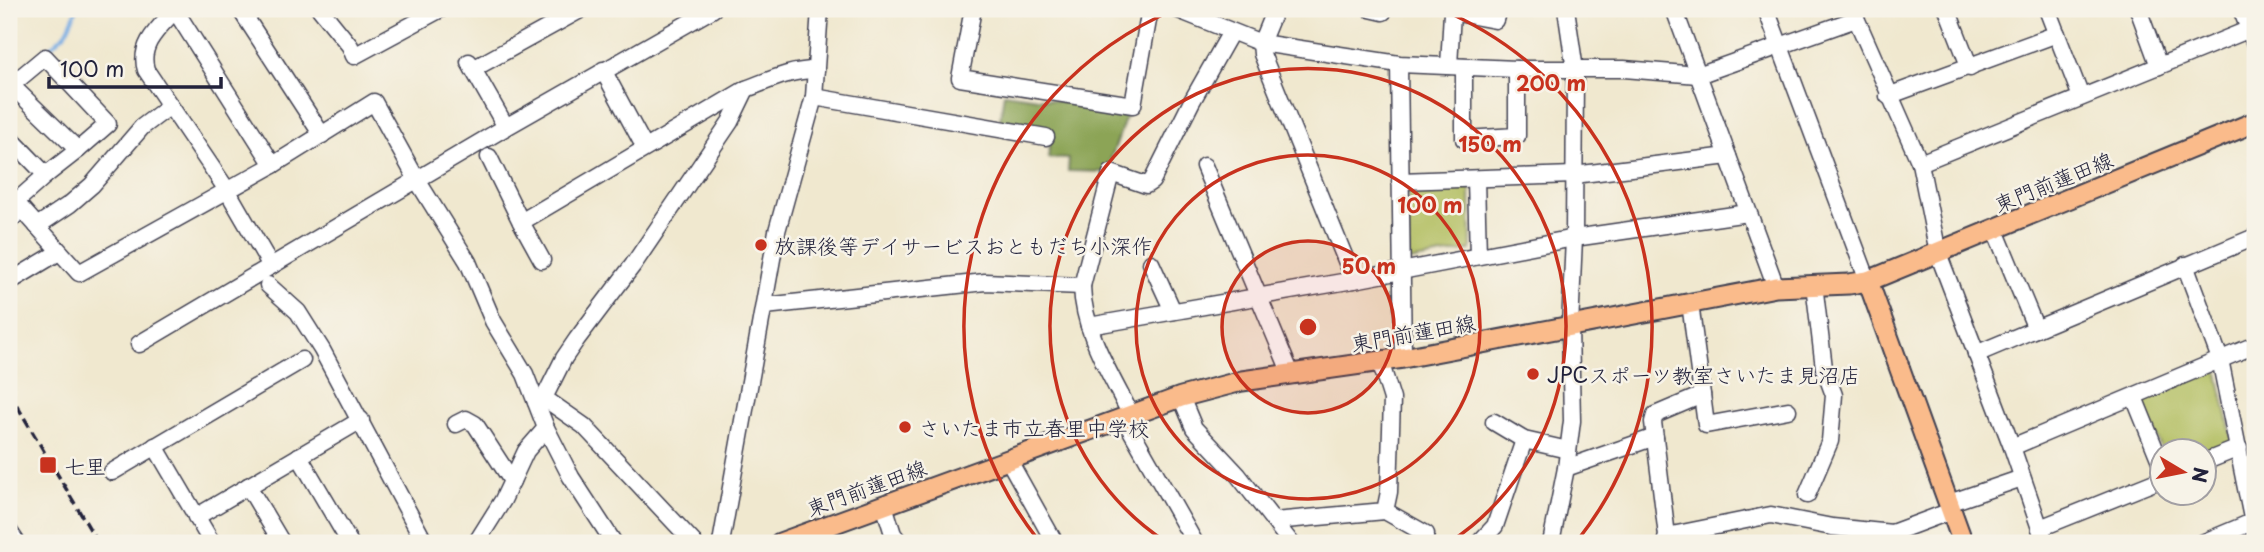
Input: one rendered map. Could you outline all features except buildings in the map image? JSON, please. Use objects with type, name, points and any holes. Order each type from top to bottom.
[{"type":"main road","name":"東門前蓮田線","points":[[780,543],[1181,397],[1242,381],[1403,358],[1776,288],[1868,281],[2255,122]]},
{"type":"main road","points":[[1868,281],[1963,543]]},
{"type":"street","points":[[240,9],[322,135]]},
{"type":"street","points":[[320,9],[350,46],[354,56],[440,9]]},
{"type":"street","points":[[506,127],[470,65],[582,9]]},
{"type":"street","points":[[139,344],[603,71],[682,16],[713,9]]},
{"type":"street","points":[[721,543],[777,231],[814,97],[820,9]]},
{"type":"street","points":[[973,9],[960,78],[1133,105],[1150,9]]},
{"type":"street","points":[[1176,9],[1261,43],[1399,64],[1517,69],[1623,69],[1698,75],[1780,47],[1854,14],[1888,96],[1920,163],[1938,253],[2043,536],[2148,486]]},
{"type":"street","points":[[1275,9],[1261,43],[1262,54],[1354,280]]},
{"type":"street","points":[[1498,9],[1496,20],[1452,12],[1464,139],[1517,136],[1517,69]]},
{"type":"street","points":[[1551,543],[1572,421],[1570,327],[1574,238],[1575,70],[1566,9]]},
{"type":"street","points":[[1674,9],[1776,288]]},
{"type":"street","points":[[1766,9],[1868,281]]},
{"type":"street","points":[[1947,9],[1970,68]]},
{"type":"street","points":[[2047,9],[2081,97]]},
{"type":"street","points":[[2138,9],[2159,66]]},
{"type":"street","points":[[1920,163],[2159,66],[2253,33],[2241,9]]},
{"type":"street","points":[[271,266],[227,190],[146,70],[142,59],[145,47],[176,10],[273,164]]},
{"type":"street","points":[[1195,543],[1127,416],[1089,326],[1082,299],[1082,286],[1111,173],[1146,185],[1152,181],[1192,101],[1231,32]]},
{"type":"street","points":[[1888,96],[2057,34]]},
{"type":"street","points":[[9,208],[46,175],[78,150],[108,124],[45,57],[10,86],[78,150]]},
{"type":"street","points":[[1399,64],[1403,358]]},
{"type":"street","points":[[521,222],[746,89],[790,72],[816,70]]},
{"type":"street","points":[[603,71],[645,148]]},
{"type":"street","points":[[540,400],[564,358],[633,265],[730,122],[746,89]]},
{"type":"street","points":[[814,97],[1046,137]]},
{"type":"street","points":[[9,220],[22,209],[79,273],[273,164],[374,102],[416,180],[468,262],[493,321],[540,400],[546,428],[570,477],[614,543]]},
{"type":"street","points":[[37,226],[71,204],[93,185],[142,127],[170,106]]},
{"type":"street","points":[[9,137],[46,175]]},
{"type":"street","points":[[1400,181],[1574,174],[1728,156]]},
{"type":"street","points":[[489,157],[542,260]]},
{"type":"street","points":[[1204,166],[1290,374]]},
{"type":"street","points":[[1476,179],[1478,256]]},
{"type":"street","points":[[1089,326],[1574,238],[1748,213]]},
{"type":"street","points":[[1995,230],[2036,328]]},
{"type":"street","points":[[1976,354],[2255,237]]},
{"type":"street","points":[[9,282],[59,252]]},
{"type":"street","points":[[1150,263],[1173,311]]},
{"type":"street","points":[[2185,265],[2220,359],[2254,527],[2202,543]]},
{"type":"street","points":[[765,306],[985,282],[1082,286]]},
{"type":"street","points":[[1807,495],[1830,441],[1834,395],[1824,368],[1814,284]]},
{"type":"street","points":[[268,285],[298,312],[361,420],[425,543]]},
{"type":"street","points":[[1690,303],[1706,425],[1788,410]]},
{"type":"street","points":[[2012,447],[2255,345]]},
{"type":"street","points":[[112,472],[302,360]]},
{"type":"street","points":[[1380,362],[1392,399],[1389,492],[1385,511]]},
{"type":"street","points":[[1702,395],[1654,415],[1666,540],[1771,515],[1894,538],[1950,507],[2022,478]]},
{"type":"street","points":[[1181,397],[1194,428],[1238,475],[1291,543]]},
{"type":"street","points":[[2134,397],[2150,436]]},
{"type":"street","points":[[540,400],[584,426],[694,543]]},
{"type":"street","points":[[456,424],[466,419],[475,424],[512,481]]},
{"type":"street","points":[[196,517],[361,420]]},
{"type":"street","points":[[1494,422],[1524,439],[1569,450]]},
{"type":"street","points":[[476,543],[503,500],[526,451],[546,428]]},
{"type":"street","points":[[1566,468],[1656,437]]},
{"type":"street","points":[[1479,543],[1495,526],[1524,439]]},
{"type":"street","points":[[155,446],[212,543]]},
{"type":"street","points":[[2218,456],[2239,448]]},
{"type":"street","points":[[299,456],[350,543]]},
{"type":"street","points":[[1008,459],[1055,543]]},
{"type":"street","points":[[248,486],[282,543]]},
{"type":"street","points":[[884,505],[893,534],[900,543]]},
{"type":"street","points":[[1274,521],[1385,511],[1426,534],[1422,543]]},
{"type":"street","points":[[9,531],[17,543]]},
{"type":"green space","points":[[1004,93],[1128,111],[1106,172],[1068,171],[1069,159],[1048,158],[1051,134],[999,126]]},
{"type":"green space","points":[[1470,188],[1471,250],[1409,261],[1408,189]]},
{"type":"green space","points":[[2217,369],[2233,443],[2218,449],[2218,436],[2156,436],[2141,400]]},
{"type":"waterway","points":[[46,51],[66,33],[77,9]]},
{"type":"railway","points":[[9,392],[98,543]]},
{"type":"place","name":"放課後等デイサービスおともだち小深作","points":[[761,245]]},
{"type":"place","name":"JPCスポーツ教室さいたま見沼店","points":[[1533,374]]},
{"type":"place","name":"さいたま市立春里中学校","points":[[905,427]]},
{"type":"place","name":"七里","points":[[48,465]]}]
